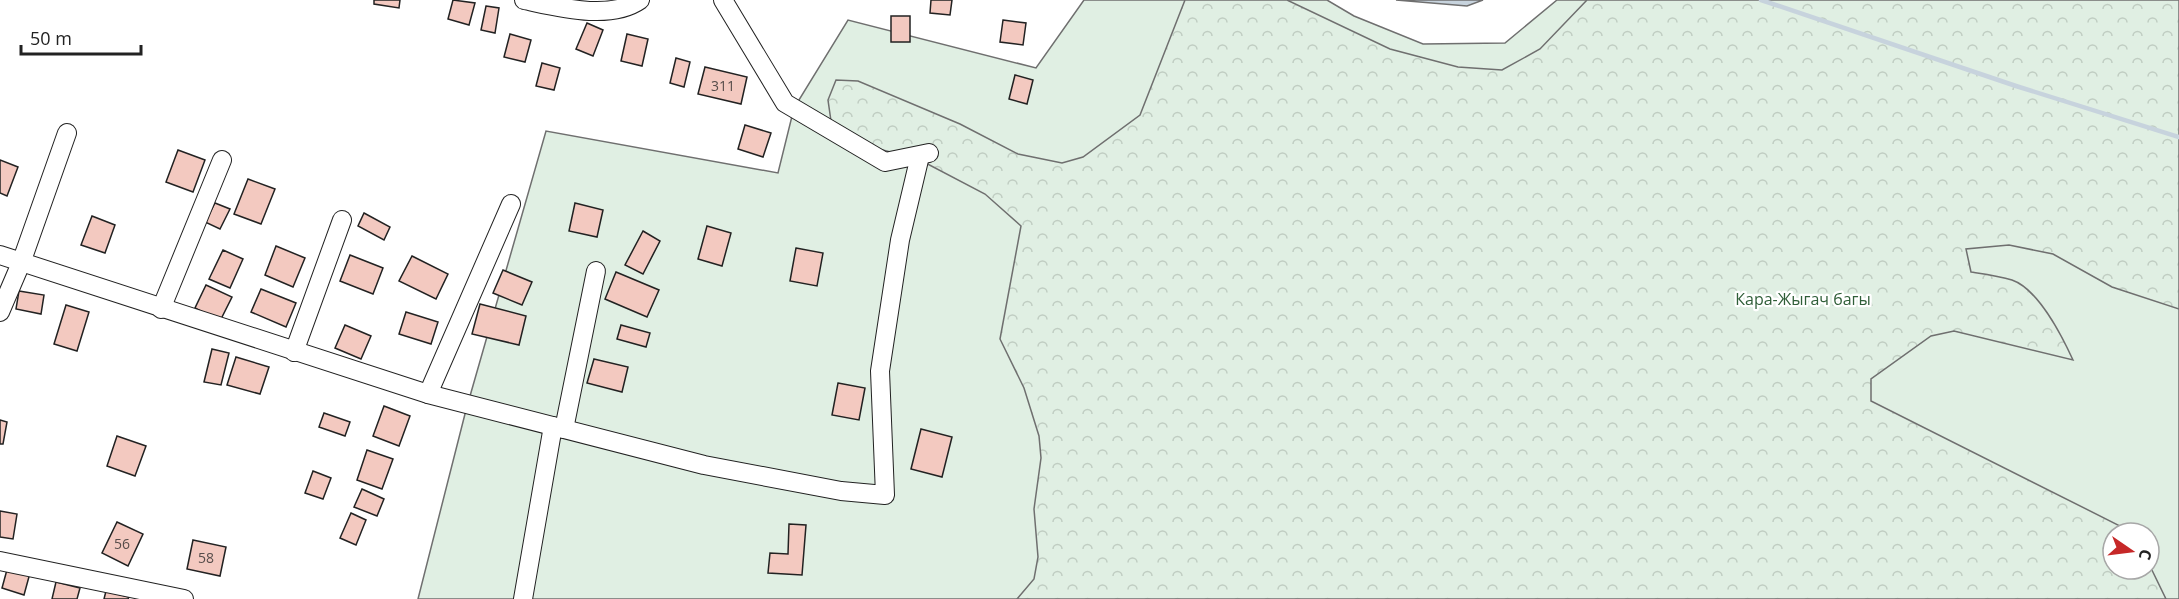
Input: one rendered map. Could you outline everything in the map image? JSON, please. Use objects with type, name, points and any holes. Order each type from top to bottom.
[{"type":"street","points":[[524,0],[564,8],[612,11],[640,0]]},
{"type":"street","points":[[0,255],[428,394],[704,465],[841,491],[885,495],[880,371],[900,240],[924,156],[885,162],[785,103],[723,0]]},
{"type":"street","points":[[0,312],[21,262],[67,133]]},
{"type":"street","points":[[161,309],[222,160]]},
{"type":"street","points":[[428,394],[511,204]]},
{"type":"street","points":[[294,352],[342,220]]},
{"type":"street","points":[[522,599],[596,271]]},
{"type":"street","points":[[0,561],[154,596],[184,599]]},
{"type":"green space","name":"Кара-Жыгач багы","points":[[1084,0],[1327,0],[1354,16],[1423,44],[1505,43],[1557,0],[2179,0],[2179,599],[418,599],[466,410],[546,131],[778,173],[794,108],[848,20],[1036,68]]},
{"type":"green space","name":"Кара-Жыгач багы","points":[[1185,0],[1287,0],[1390,49],[1458,67],[1502,70],[1540,49],[1587,0],[2179,0],[2179,309],[2112,287],[2053,254],[2009,245],[1966,249],[1971,272],[2012,280],[2031,293],[2048,314],[2073,360],[1954,331],[1931,336],[1871,379],[1871,401],[2110,521],[2101,521],[2101,581],[2157,581],[2166,599],[1017,599],[1034,579],[1038,557],[1034,509],[1041,458],[1039,436],[1024,388],[1000,339],[1021,226],[985,194],[920,160],[853,142],[831,121],[828,100],[836,80],[858,81],[960,124],[1018,154],[1062,163],[1083,157],[1140,115]]},
{"type":"water","points":[[1396,0],[1483,0],[1467,6]]},
{"type":"building","points":[[374,0],[400,0],[399,8],[374,4]]},
{"type":"building","points":[[453,0],[475,3],[469,25],[448,19]]},
{"type":"building","points":[[931,0],[952,0],[950,15],[930,13]]},
{"type":"building","points":[[486,6],[499,8],[495,33],[481,30]]},
{"type":"building","points":[[891,16],[910,16],[910,42],[891,42]]},
{"type":"building","points":[[1003,20],[1026,23],[1023,45],[1000,42]]},
{"type":"building","points":[[587,23],[603,30],[593,56],[576,49]]},
{"type":"building","points":[[510,34],[531,40],[525,62],[504,57]]},
{"type":"building","points":[[627,34],[648,39],[642,66],[621,61]]},
{"type":"building","points":[[676,58],[690,62],[684,87],[670,83]]},
{"type":"building","points":[[542,63],[560,68],[554,90],[536,86]]},
{"type":"building","points":[[705,67],[747,77],[741,104],[698,94]]},
{"type":"building","points":[[1015,75],[1033,80],[1027,104],[1009,99]]},
{"type":"building","points":[[745,125],[771,133],[763,157],[738,149]]},
{"type":"building","points":[[178,150],[205,160],[193,192],[166,182]]},
{"type":"building","points":[[0,160],[18,167],[7,196],[0,193]]},
{"type":"building","points":[[248,179],[275,189],[261,224],[234,214]]},
{"type":"building","points":[[215,203],[230,209],[220,229],[205,222]]},
{"type":"building","points":[[575,203],[603,210],[597,237],[569,231]]},
{"type":"building","points":[[364,213],[390,227],[384,240],[358,226]]},
{"type":"building","points":[[92,216],[115,225],[105,253],[81,245]]},
{"type":"building","points":[[707,226],[731,233],[722,266],[698,259]]},
{"type":"building","points":[[643,231],[660,241],[643,274],[625,265]]},
{"type":"building","points":[[276,246],[305,258],[293,287],[265,275]]},
{"type":"building","points":[[796,248],[823,253],[817,286],[790,281]]},
{"type":"building","points":[[223,250],[243,259],[230,288],[209,279]]},
{"type":"building","points":[[350,255],[383,268],[373,294],[340,281]]},
{"type":"building","points":[[412,256],[448,274],[436,299],[399,281]]},
{"type":"building","points":[[503,270],[532,282],[522,305],[493,293]]},
{"type":"building","points":[[616,272],[659,290],[647,317],[605,299]]},
{"type":"building","points":[[206,285],[232,297],[220,321],[195,308]]},
{"type":"building","points":[[261,289],[296,303],[286,327],[251,312]]},
{"type":"building","points":[[19,291],[44,295],[41,314],[16,309]]},
{"type":"building","points":[[480,304],[526,316],[519,345],[472,334]]},
{"type":"building","points":[[66,305],[89,312],[77,351],[54,344]]},
{"type":"building","points":[[406,312],[438,322],[431,344],[399,334]]},
{"type":"building","points":[[345,325],[371,336],[361,359],[335,348]]},
{"type":"building","points":[[621,325],[650,333],[646,347],[617,339]]},
{"type":"building","points":[[212,349],[229,353],[221,385],[204,382]]},
{"type":"building","points":[[236,357],[269,367],[260,394],[227,385]]},
{"type":"building","points":[[594,359],[628,367],[622,392],[587,383]]},
{"type":"building","points":[[838,383],[865,388],[859,420],[832,415]]},
{"type":"building","points":[[384,406],[410,416],[399,446],[373,436]]},
{"type":"building","points":[[324,413],[350,422],[345,436],[319,427]]},
{"type":"building","points":[[0,420],[7,422],[3,444],[0,444]]},
{"type":"building","points":[[921,429],[952,437],[942,477],[911,469]]},
{"type":"building","points":[[117,436],[146,446],[135,476],[107,466]]},
{"type":"building","points":[[367,450],[393,459],[382,489],[357,480]]},
{"type":"building","points":[[313,471],[331,478],[323,499],[305,493]]},
{"type":"building","points":[[362,489],[384,499],[377,516],[354,507]]},
{"type":"building","points":[[0,511],[17,514],[13,539],[0,537]]},
{"type":"building","points":[[351,513],[366,520],[356,545],[340,538]]},
{"type":"building","points":[[117,522],[143,534],[128,566],[102,553]]},
{"type":"building","points":[[789,524],[806,525],[802,575],[768,573],[770,553],[788,554]]},
{"type":"building","points":[[193,540],[226,547],[220,576],[187,569]]},
{"type":"building","points":[[8,566],[30,573],[24,595],[2,588]]},
{"type":"building","points":[[56,582],[80,588],[77,599],[52,599]]},
{"type":"building","points":[[106,591],[129,597],[128,599],[104,599]]},
{"type":"waterway","points":[[1761,0],[2016,86],[2179,137]]}]
